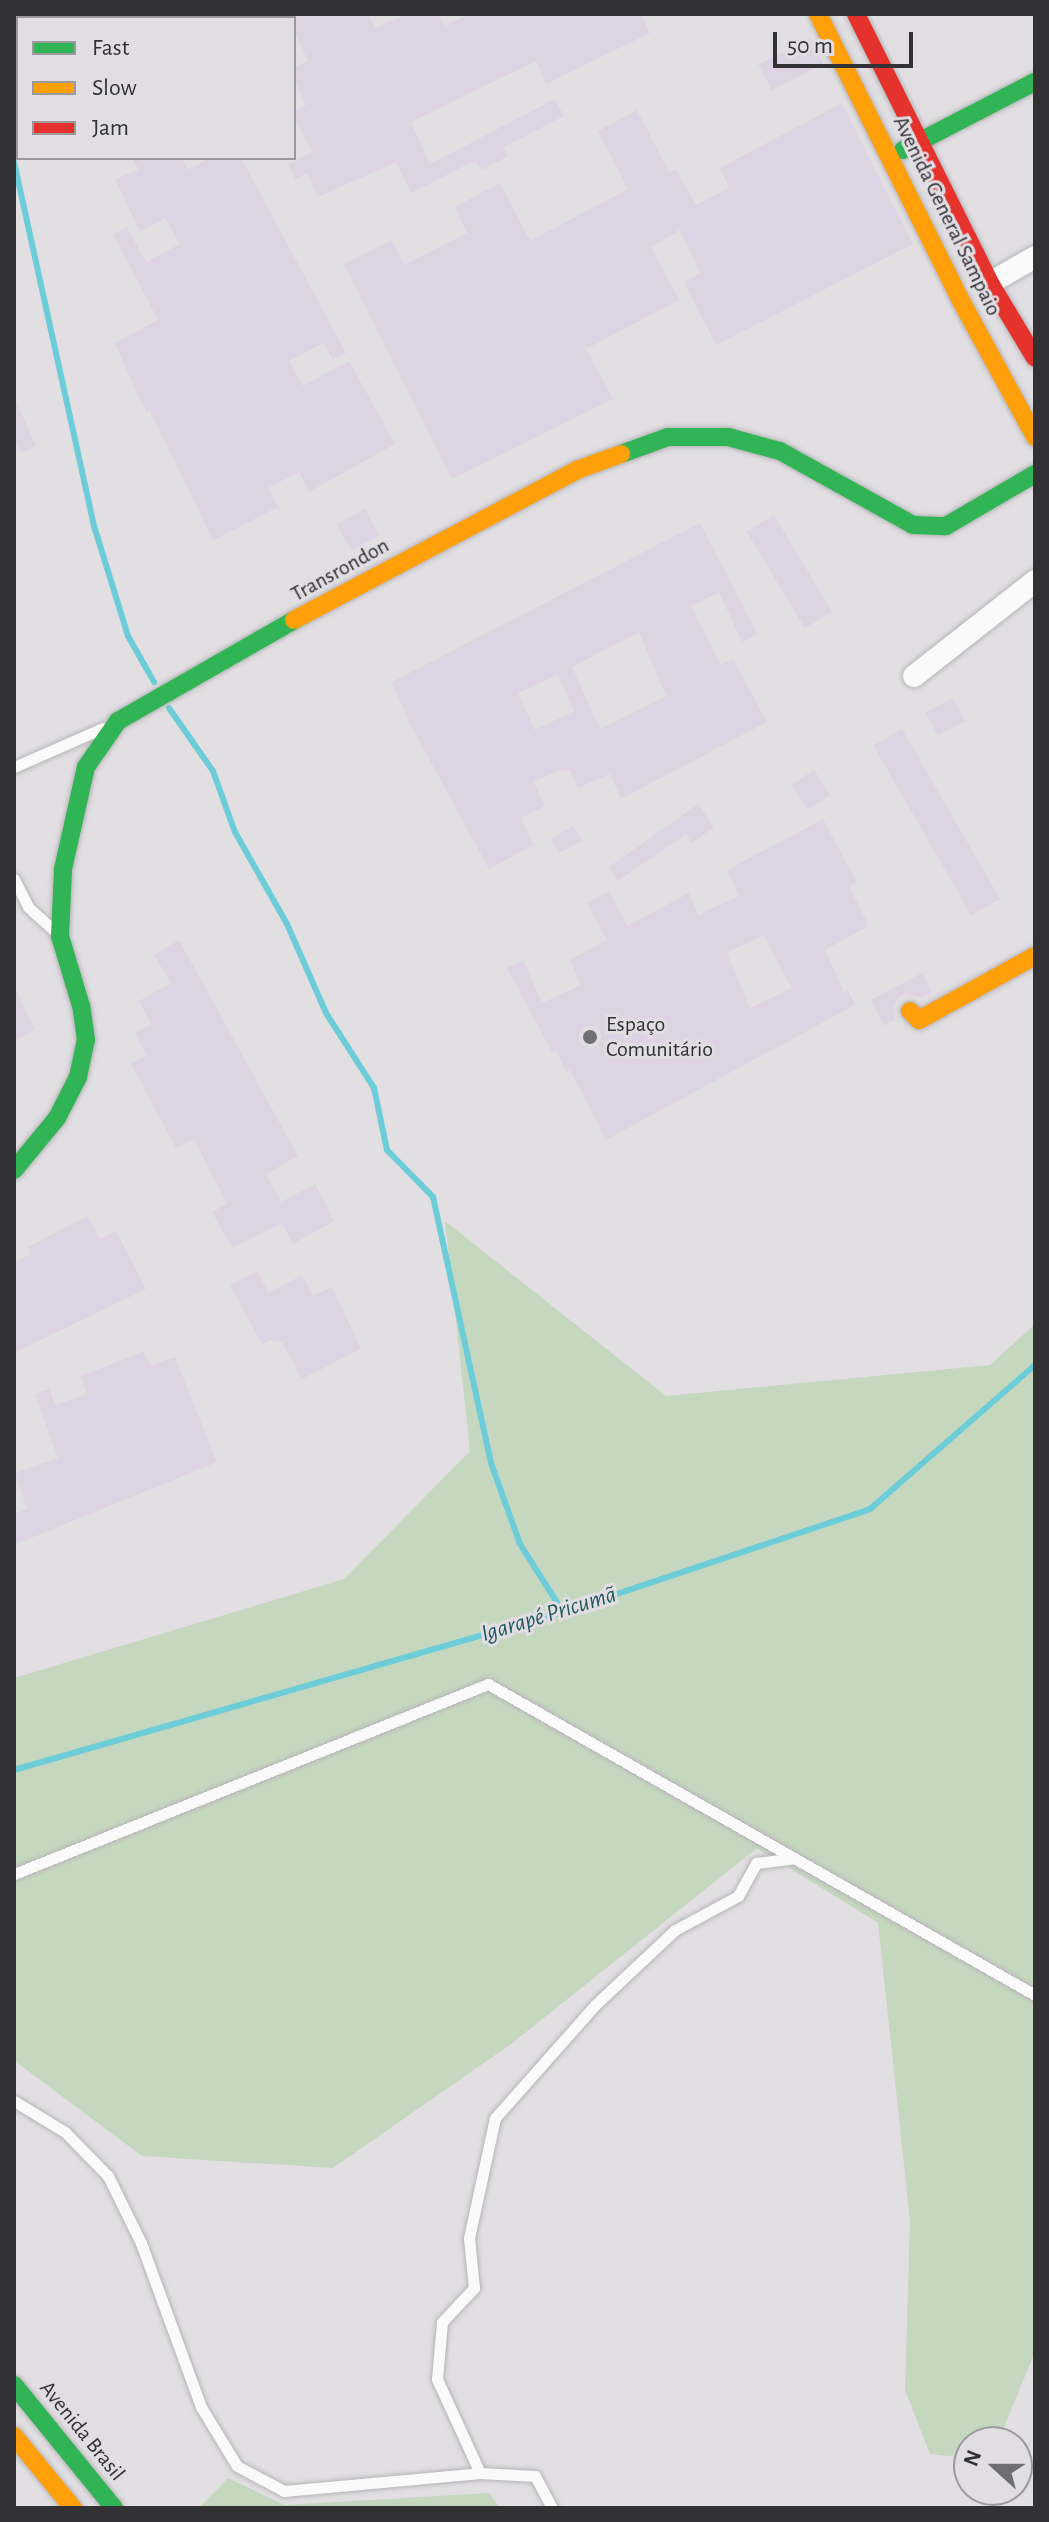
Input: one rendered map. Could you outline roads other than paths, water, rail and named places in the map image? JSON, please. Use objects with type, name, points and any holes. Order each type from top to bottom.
[{"type":"main road","name":"Avenida General Sampaio","points":[[818,14],[961,301],[1035,437]]},
{"type":"main road","name":"Avenida General Sampaio","points":[[856,14],[990,283],[1035,358]]},
{"type":"main road","points":[[891,156],[1035,82]]},
{"type":"main road","name":"Transrondon","points":[[14,1170],[57,1118],[78,1077],[86,1040],[81,1006],[60,936],[63,869],[86,767],[118,721],[262,638],[477,521],[577,470],[668,437],[728,437],[780,451],[913,525],[946,526],[1035,474]]},
{"type":"main road","points":[[910,1011],[919,1020],[1035,956]]},
{"type":"main road","name":"Avenida Brasil","points":[[14,2385],[114,2508]]},
{"type":"main road","points":[[14,2436],[73,2508]]},
{"type":"street","points":[[990,283],[1035,257]]},
{"type":"street","points":[[914,676],[1035,581]]},
{"type":"lane","points":[[829,70],[837,52]]},
{"type":"lane","points":[[14,767],[118,721]]},
{"type":"lane","points":[[14,879],[28,907],[60,936]]},
{"type":"lane","points":[[14,1874],[488,1684],[1035,1995]]},
{"type":"lane","points":[[480,2473],[437,2379],[442,2322],[474,2288],[469,2238],[495,2118],[595,2005],[675,1930],[738,1896],[756,1863],[795,1858]]},
{"type":"lane","points":[[14,2101],[65,2132],[108,2176],[141,2243],[201,2407],[237,2466],[284,2491],[480,2473],[535,2476],[552,2508]]},
{"type":"waterway","points":[[14,162],[94,526],[128,636],[154,682]]},
{"type":"waterway","points":[[169,708],[213,771],[235,832],[287,924],[326,1013],[374,1088],[387,1150],[433,1197],[491,1463],[520,1544],[563,1612]]},
{"type":"waterway","name":"Igarapé Pricumã","points":[[14,1770],[563,1612],[870,1509],[1035,1365]]},
{"type":"place","name":"Espaço Comunitário","points":[[590,1037]]}]
